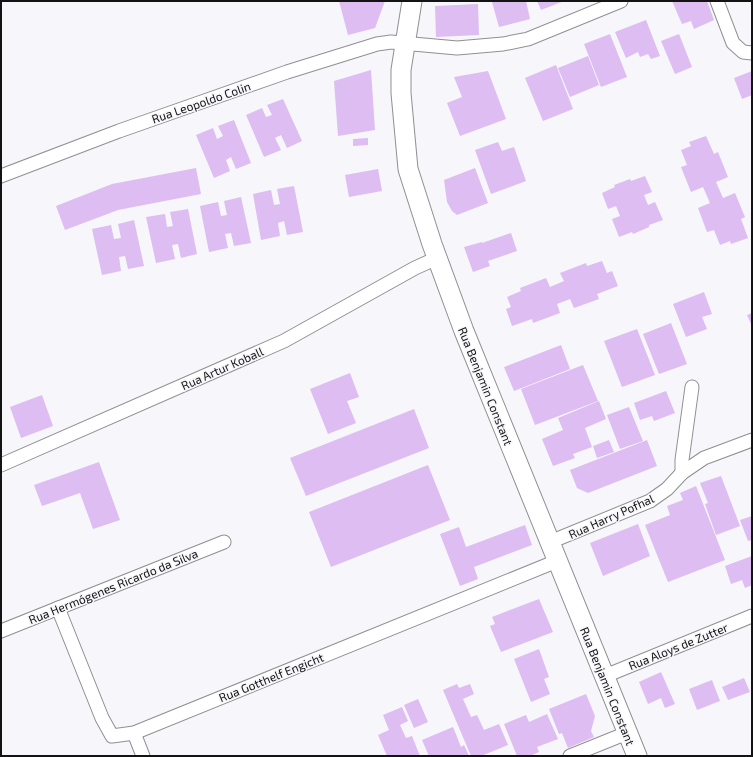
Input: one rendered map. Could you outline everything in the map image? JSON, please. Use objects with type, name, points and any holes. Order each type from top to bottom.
[{"type":"main road","name":"Rua Benjamin Constant","points":[[412,1],[401,70],[401,93],[408,169],[437,258],[464,331],[637,756]]},
{"type":"street","name":"Rua Leopoldo Colin","points":[[1,176],[119,130],[287,72],[377,44],[392,42],[457,48],[503,44],[528,39],[621,1]]},
{"type":"street","points":[[717,1],[733,43],[743,52],[752,53]]},
{"type":"street","name":"Rua Artur Koball","points":[[1,465],[284,341],[415,268],[437,258]]},
{"type":"street","points":[[682,473],[682,460],[692,387]]},
{"type":"street","name":"Rua Harry Pofhal","points":[[550,542],[650,500],[667,489],[682,473],[704,458],[752,440]]},
{"type":"street","name":"Rua Hermógenes Ricardo da Silva","points":[[1,631],[224,542]]},
{"type":"street","name":"Rua Gotthelf Engicht","points":[[58,608],[106,727],[112,736],[134,733],[557,561]]},
{"type":"street","name":"Rua Aloys de Zutter","points":[[605,676],[752,616]]},
{"type":"street","points":[[570,756],[627,732]]},
{"type":"street","points":[[134,733],[142,756]]},
{"type":"building","points":[[339,1],[385,1],[375,28],[348,35]]},
{"type":"building","points":[[526,1],[530,19],[499,27],[492,2]]},
{"type":"building","points":[[537,1],[564,1],[541,10]]},
{"type":"building","points":[[672,1],[707,1],[714,20],[694,29],[691,21],[682,24]]},
{"type":"building","points":[[478,4],[479,35],[436,37],[435,6]]},
{"type":"building","points":[[646,20],[660,56],[651,59],[648,54],[640,57],[638,52],[626,58],[615,32]]},
{"type":"building","points":[[610,34],[627,77],[601,87],[584,44]]},
{"type":"building","points":[[679,34],[692,67],[675,74],[661,41]]},
{"type":"building","points":[[588,56],[599,85],[570,97],[558,68]]},
{"type":"building","points":[[556,65],[573,109],[543,121],[525,78]]},
{"type":"building","points":[[371,70],[375,130],[338,136],[334,81]]},
{"type":"building","points":[[488,71],[506,119],[460,136],[447,103],[462,97],[454,77]]},
{"type":"building","points":[[752,71],[752,95],[742,99],[734,78]]},
{"type":"building","points":[[283,99],[302,141],[287,148],[281,135],[275,138],[281,150],[264,157],[246,115],[262,108],[266,117],[272,115],[267,105]]},
{"type":"building","points":[[234,120],[251,163],[236,169],[231,157],[226,160],[230,171],[214,178],[196,135],[213,128],[217,139],[223,136],[218,126]]},
{"type":"building","points":[[706,136],[714,154],[718,152],[728,177],[716,182],[723,198],[735,193],[745,217],[741,219],[748,238],[731,244],[730,241],[720,245],[714,230],[707,232],[698,208],[710,203],[703,187],[691,192],[681,167],[687,165],[681,150],[691,146],[689,142]]},
{"type":"building","points":[[368,138],[368,145],[353,146],[353,139]]},
{"type":"building","points":[[498,142],[502,151],[514,147],[526,181],[491,194],[475,150]]},
{"type":"building","points":[[196,168],[201,194],[118,210],[65,230],[56,206],[112,184]]},
{"type":"building","points":[[475,168],[488,203],[457,215],[452,211],[447,202],[444,180]]},
{"type":"building","points":[[378,169],[382,191],[349,197],[345,175]]},
{"type":"building","points":[[645,176],[652,192],[644,195],[648,205],[655,202],[663,220],[649,225],[649,227],[633,234],[632,232],[619,237],[612,219],[620,216],[616,206],[608,209],[602,193],[615,187],[614,185],[630,179],[631,181]]},
{"type":"building","points":[[294,186],[303,232],[287,235],[284,221],[278,223],[280,236],[261,240],[253,194],[271,190],[274,205],[280,204],[277,189]]},
{"type":"building","points":[[241,197],[251,243],[234,246],[231,233],[225,234],[228,248],[209,252],[200,206],[218,202],[221,216],[227,215],[224,201]]},
{"type":"building","points":[[188,209],[197,254],[181,258],[178,244],[172,245],[175,259],[156,263],[146,217],[165,214],[167,227],[173,226],[170,212]]},
{"type":"building","points":[[134,220],[144,266],[128,269],[125,256],[119,257],[121,271],[102,275],[92,229],[111,225],[114,239],[121,238],[118,224]]},
{"type":"building","points":[[511,233],[517,251],[488,261],[490,266],[473,272],[464,247],[482,243]]},
{"type":"building","points":[[602,261],[607,273],[612,271],[618,286],[597,294],[599,299],[574,308],[570,299],[557,304],[560,313],[533,323],[532,319],[512,326],[506,309],[511,307],[507,297],[521,291],[520,288],[546,278],[550,287],[564,281],[560,273],[586,263],[587,266]]},
{"type":"building","points":[[704,292],[712,314],[702,317],[707,329],[686,337],[673,304]]},
{"type":"building","points":[[752,313],[752,326],[747,315]]},
{"type":"building","points":[[671,323],[687,364],[659,374],[643,334]]},
{"type":"building","points":[[637,329],[655,375],[622,387],[604,341]]},
{"type":"building","points":[[561,345],[570,369],[514,391],[504,367]]},
{"type":"building","points":[[583,365],[598,401],[535,425],[521,389]]},
{"type":"building","points":[[350,373],[359,397],[347,401],[356,423],[328,434],[310,389]]},
{"type":"building","points":[[666,391],[675,413],[654,421],[652,416],[640,420],[634,403]]},
{"type":"building","points":[[42,395],[53,426],[21,438],[10,407]]},
{"type":"building","points":[[599,401],[606,419],[585,428],[592,447],[573,454],[575,458],[553,466],[542,439],[563,430],[558,418]]},
{"type":"building","points":[[629,407],[643,441],[620,449],[607,415]]},
{"type":"building","points":[[414,409],[429,448],[306,496],[290,458]]},
{"type":"building","points":[[609,440],[614,452],[597,458],[593,446]]},
{"type":"building","points":[[647,440],[657,466],[588,493],[577,488],[570,470]]},
{"type":"building","points":[[99,462],[120,520],[93,529],[80,493],[42,506],[34,485]]},
{"type":"building","points":[[428,465],[450,520],[331,567],[309,512]]},
{"type":"building","points":[[721,476],[740,526],[716,535],[705,504],[708,503],[700,483]]},
{"type":"building","points":[[696,486],[725,560],[668,582],[645,525],[670,515],[667,506],[683,500],[680,493]]},
{"type":"building","points":[[752,516],[752,540],[748,541],[740,520]]},
{"type":"building","points":[[638,524],[650,556],[603,576],[590,543]]},
{"type":"building","points":[[525,525],[532,545],[474,567],[478,579],[460,586],[440,534],[459,527],[466,547]]},
{"type":"building","points":[[752,556],[752,585],[745,588],[742,580],[731,584],[725,566]]},
{"type":"building","points":[[539,599],[553,632],[501,652],[490,626],[495,624],[492,617]]},
{"type":"building","points":[[539,649],[549,677],[544,679],[550,694],[531,702],[514,659]]},
{"type":"building","points":[[661,672],[675,704],[665,708],[661,698],[648,704],[639,682]]},
{"type":"building","points":[[744,678],[750,692],[728,700],[722,687]]},
{"type":"building","points":[[712,680],[720,701],[697,710],[689,689]]},
{"type":"building","points":[[457,684],[459,688],[470,684],[474,694],[463,699],[471,717],[477,715],[484,730],[499,724],[508,745],[481,756],[471,756],[443,690]]},
{"type":"building","points":[[586,694],[595,716],[591,731],[594,737],[568,748],[562,733],[559,734],[549,709]]},
{"type":"building","points":[[418,699],[428,722],[414,728],[404,705]]},
{"type":"building","points":[[402,707],[408,721],[400,725],[406,738],[412,736],[420,756],[387,756],[378,735],[389,730],[383,715]]},
{"type":"building","points":[[547,714],[558,739],[537,747],[539,752],[530,756],[517,756],[504,724],[526,715],[529,722]]},
{"type":"building","points":[[453,727],[461,747],[464,745],[469,756],[429,756],[422,740]]}]
